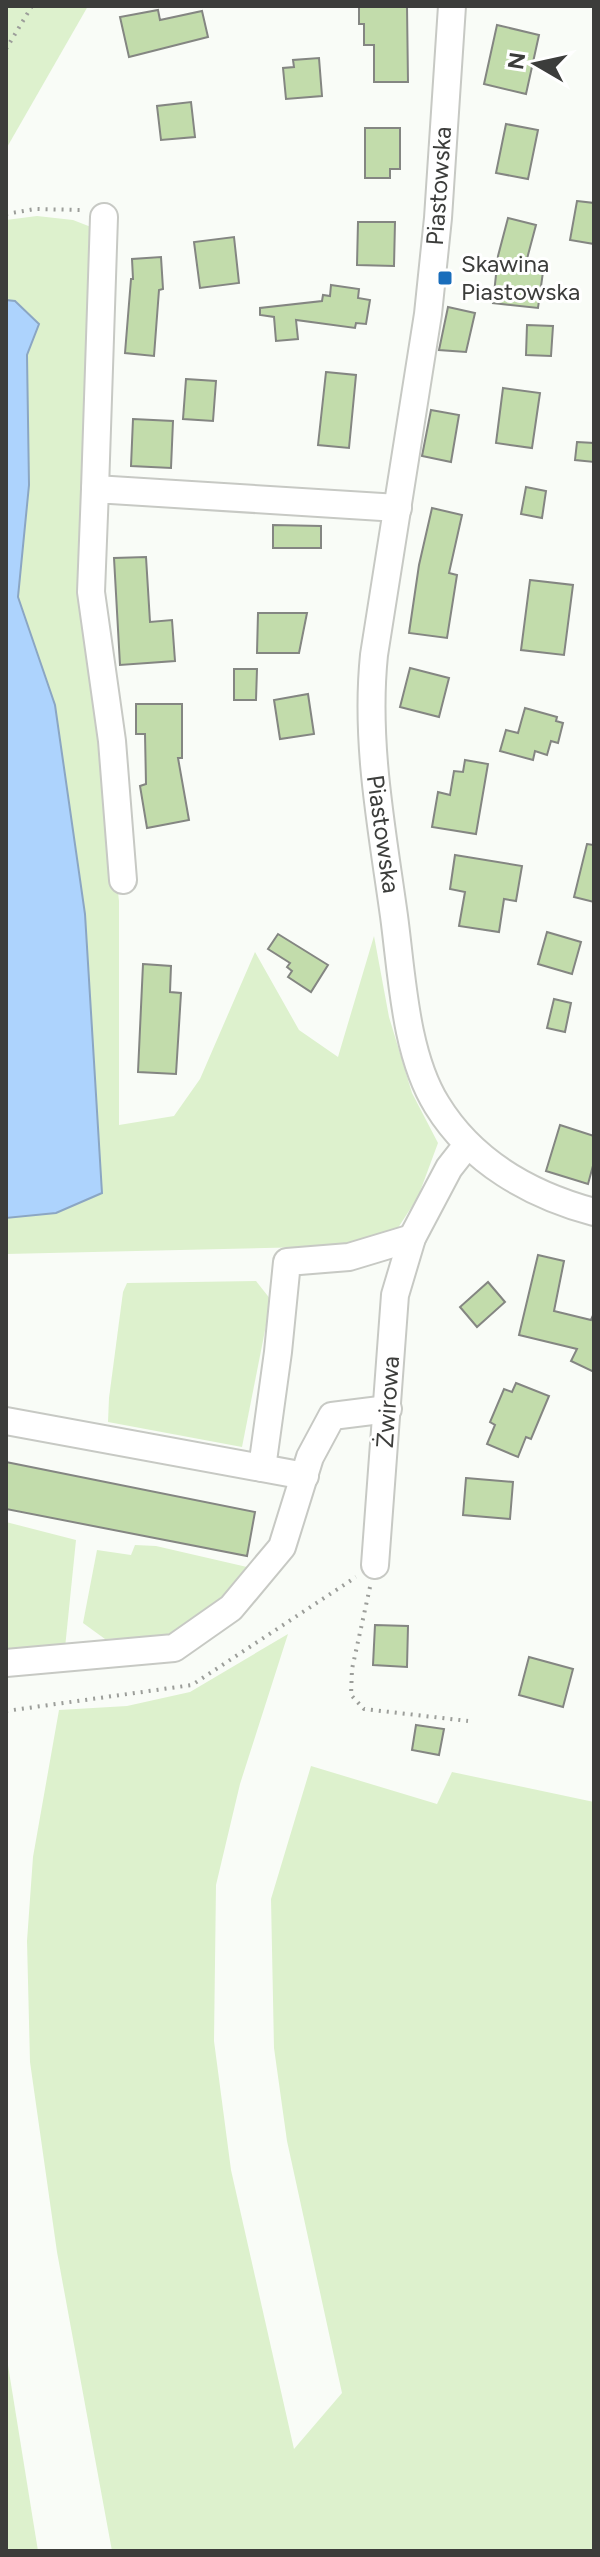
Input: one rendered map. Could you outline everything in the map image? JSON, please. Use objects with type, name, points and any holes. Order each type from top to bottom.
[{"type":"street","name":"Piastowska","points":[[452,6],[430,302],[369,701],[371,749],[414,1047],[436,1104],[467,1145]]},
{"type":"street","points":[[104,217],[91,592],[112,741],[123,880]]},
{"type":"street","points":[[95,489],[398,508]]},
{"type":"street","points":[[467,1145],[490,1164],[533,1191],[594,1212]]},
{"type":"street","name":"Żwirowa","points":[[375,1565],[395,1295],[412,1238],[449,1168],[467,1145]]},
{"type":"street","points":[[262,1468],[287,1262],[349,1257],[412,1238]]},
{"type":"street","points":[[6,1663],[174,1648],[231,1608],[282,1547],[310,1457],[332,1416],[388,1409]]},
{"type":"street","points":[[6,1421],[305,1476]]},
{"type":"path","points":[[6,49],[32,6]]},
{"type":"path","points":[[6,214],[35,209],[79,209],[104,217]]},
{"type":"path","points":[[375,1565],[352,1669],[351,1695],[364,1709],[468,1721]]},
{"type":"green space","points":[[6,6],[88,6],[6,149]]},
{"type":"green space","points":[[37,216],[73,220],[91,227],[83,593],[119,901],[119,1125],[174,1116],[200,1079],[255,952],[299,1030],[338,1057],[374,936],[389,1017],[412,1093],[438,1143],[418,1197],[394,1234],[352,1246],[6,1254],[6,1218],[57,1213],[102,1193],[85,914],[55,705],[18,597],[29,485],[27,355],[39,324],[16,301],[6,300],[6,220]]},
{"type":"green space","points":[[256,1281],[271,1300],[242,1447],[108,1422],[123,1292],[127,1283]]},
{"type":"green space","points":[[6,1522],[76,1540],[65,1648],[6,1648]]},
{"type":"green space","points":[[135,1545],[156,1546],[247,1567],[224,1604],[176,1636],[105,1639],[83,1623],[97,1550],[131,1555]]},
{"type":"green space","points":[[288,1634],[240,1784],[216,1885],[214,2041],[231,2170],[294,2449],[342,2393],[287,2141],[274,2048],[271,1899],[311,1766],[437,1804],[452,1772],[594,1802],[594,2551],[112,2551],[57,2252],[30,2062],[27,1941],[33,1857],[59,1710],[127,1706],[190,1692]]},
{"type":"green space","points":[[6,2353],[38,2551],[6,2551]]},
{"type":"water","points":[[6,300],[15,301],[39,324],[27,355],[29,485],[18,597],[55,705],[85,914],[102,1193],[56,1213],[6,1218]]},
{"type":"building","points":[[359,6],[407,6],[408,82],[374,82],[374,45],[364,45],[364,24],[359,24]]},
{"type":"building","points":[[158,10],[160,20],[202,11],[208,37],[129,57],[120,17]]},
{"type":"building","points":[[497,25],[539,35],[526,94],[484,84]]},
{"type":"building","points":[[319,58],[322,96],[286,99],[283,68],[294,67],[293,60]]},
{"type":"building","points":[[191,102],[195,137],[161,140],[157,106]]},
{"type":"building","points":[[506,124],[538,130],[528,179],[496,173]]},
{"type":"building","points":[[365,128],[400,128],[400,169],[390,169],[390,178],[365,178]]},
{"type":"building","points":[[577,201],[594,203],[594,244],[570,240]]},
{"type":"building","points":[[508,218],[536,225],[524,270],[543,272],[538,308],[493,303],[498,256]]},
{"type":"building","points":[[358,222],[395,222],[394,266],[357,265]]},
{"type":"building","points":[[234,237],[239,283],[200,288],[194,242]]},
{"type":"building","points":[[161,257],[163,289],[159,290],[154,356],[125,353],[133,279],[132,259]]},
{"type":"building","points":[[331,285],[359,289],[358,298],[370,300],[366,324],[356,323],[355,328],[296,320],[298,339],[276,341],[274,317],[260,315],[260,308],[322,301],[323,295],[330,296]]},
{"type":"building","points":[[448,307],[475,313],[466,352],[439,350]]},
{"type":"building","points":[[527,325],[553,326],[551,356],[526,355]]},
{"type":"building","points":[[326,372],[356,375],[349,448],[318,445]]},
{"type":"building","points":[[186,379],[216,381],[213,421],[183,419]]},
{"type":"building","points":[[503,388],[540,393],[532,448],[496,443]]},
{"type":"building","points":[[431,410],[459,415],[451,462],[422,456]]},
{"type":"building","points":[[133,419],[173,421],[171,468],[131,466]]},
{"type":"building","points":[[577,442],[594,443],[594,462],[575,460]]},
{"type":"building","points":[[526,487],[546,491],[542,518],[521,514]]},
{"type":"building","points":[[432,508],[462,515],[449,573],[457,575],[447,638],[409,633],[419,565]]},
{"type":"building","points":[[273,525],[321,526],[321,548],[273,548]]},
{"type":"building","points":[[146,557],[150,622],[172,620],[175,661],[120,665],[114,558]]},
{"type":"building","points":[[530,580],[573,585],[564,655],[521,650]]},
{"type":"building","points":[[258,613],[307,613],[299,653],[257,653]]},
{"type":"building","points":[[410,668],[449,678],[439,717],[400,707]]},
{"type":"building","points":[[234,669],[257,669],[256,700],[234,700]]},
{"type":"building","points":[[308,694],[314,734],[280,739],[274,700]]},
{"type":"building","points":[[136,704],[182,704],[182,758],[178,758],[189,820],[147,828],[140,786],[146,784],[145,734],[136,734]]},
{"type":"building","points":[[525,708],[557,717],[556,721],[563,723],[558,743],[551,741],[547,755],[535,751],[533,760],[500,751],[506,730],[518,733]]},
{"type":"building","points":[[465,760],[488,764],[476,834],[432,827],[438,792],[450,795],[454,771],[463,772]]},
{"type":"building","points":[[587,844],[594,845],[594,902],[574,897]]},
{"type":"building","points":[[455,855],[522,866],[516,901],[504,899],[499,932],[459,926],[465,892],[450,889]]},
{"type":"building","points":[[547,932],[581,942],[572,974],[538,964]]},
{"type":"building","points":[[278,934],[328,965],[311,992],[288,977],[292,971],[287,967],[290,963],[268,949]]},
{"type":"building","points":[[143,964],[171,966],[170,992],[181,993],[176,1074],[138,1072]]},
{"type":"building","points":[[554,999],[571,1003],[565,1032],[547,1028]]},
{"type":"building","points":[[560,1125],[594,1136],[594,1162],[588,1184],[546,1171]]},
{"type":"building","points":[[538,1255],[564,1261],[554,1311],[591,1320],[594,1313],[594,1372],[571,1361],[577,1349],[519,1335]]},
{"type":"building","points":[[488,1282],[505,1302],[477,1327],[460,1307]]},
{"type":"building","points":[[516,1383],[549,1396],[531,1439],[526,1437],[518,1457],[487,1444],[495,1425],[490,1422],[504,1389],[512,1392]]},
{"type":"building","points":[[6,1462],[255,1512],[247,1556],[6,1509]]},
{"type":"building","points":[[466,1478],[513,1482],[510,1519],[463,1515]]},
{"type":"building","points":[[375,1625],[408,1626],[407,1667],[373,1665]]},
{"type":"building","points":[[529,1657],[573,1669],[563,1707],[519,1695]]},
{"type":"building","points":[[416,1725],[444,1729],[439,1755],[412,1750]]},
{"type":"place","name":"Skawina Piastowska","points":[[445,278]]}]
